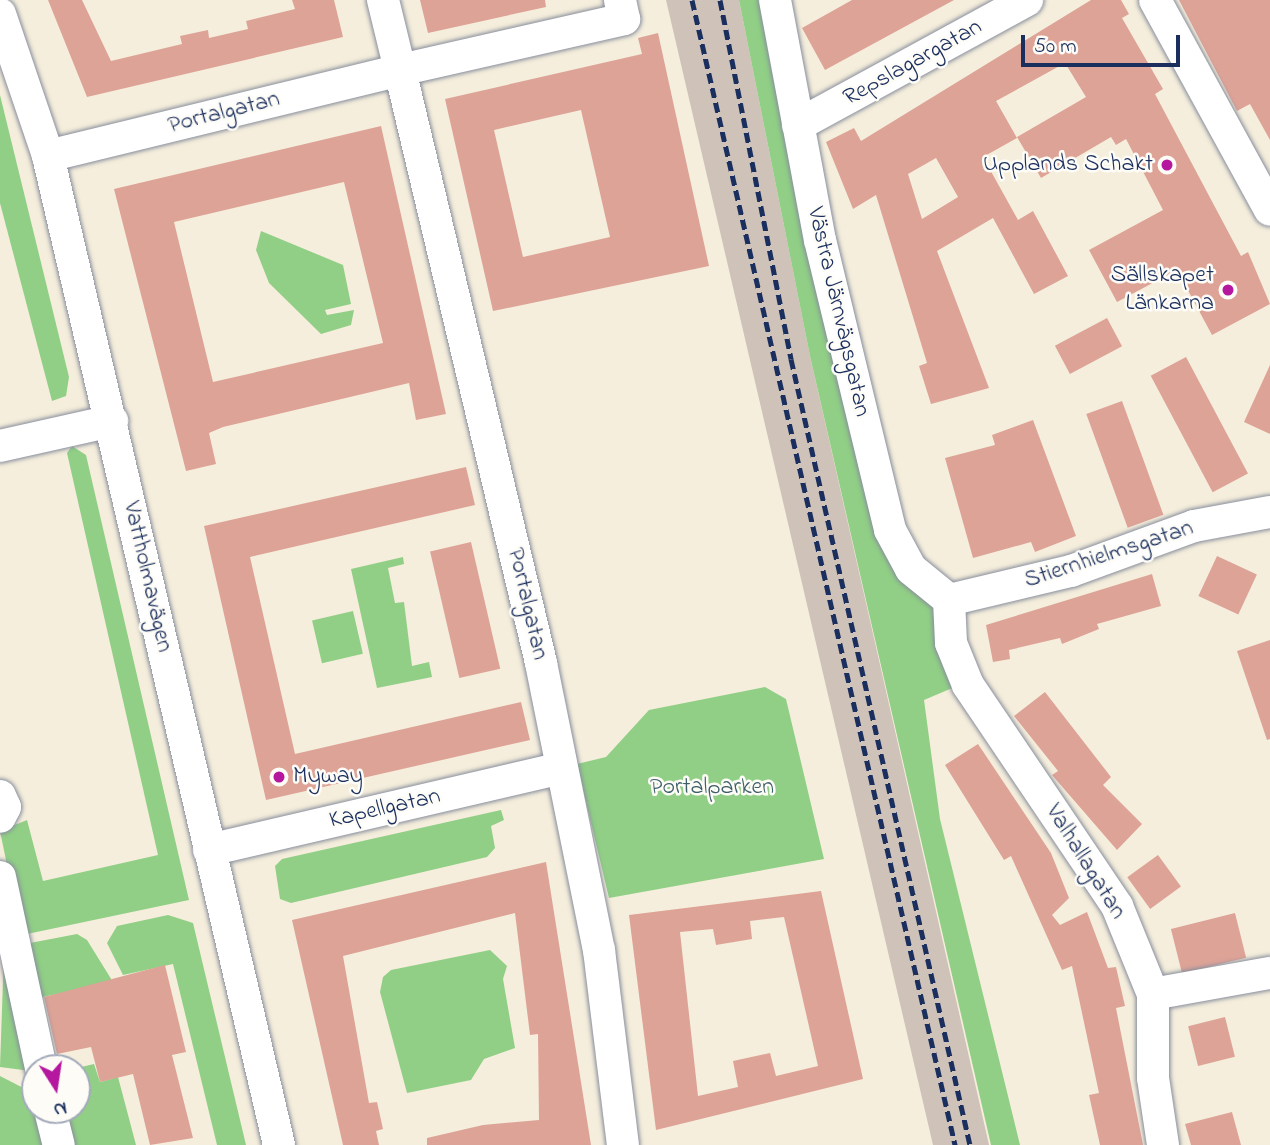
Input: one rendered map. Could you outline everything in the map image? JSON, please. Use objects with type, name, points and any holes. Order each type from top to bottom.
[{"type":"street","points":[[383,0],[400,70]]},
{"type":"street","name":"Västra Järnvägsgatan","points":[[775,0],[798,125],[890,530],[911,569],[948,600]]},
{"type":"street","name":"Repslagargatan","points":[[798,125],[1027,0]]},
{"type":"street","points":[[1155,0],[1270,210]]},
{"type":"street","name":"Portalgatan","points":[[48,156],[400,70],[622,9]]},
{"type":"street","name":"Vattholmavägen","points":[[0,14],[48,156],[279,1145]]},
{"type":"street","name":"Portalgatan","points":[[400,70],[561,768],[599,950],[624,1145]]},
{"type":"street","points":[[0,446],[112,421]]},
{"type":"street","name":"Stiernhielmsgatan","points":[[948,600],[1071,571],[1194,526],[1270,512]]},
{"type":"street","name":"Valhallagatan","points":[[948,600],[951,643],[968,685],[1117,906],[1153,994],[1153,1078],[1163,1145]]},
{"type":"street","name":"Kapellgatan","points":[[209,850],[561,768]]},
{"type":"street","points":[[0,877],[38,1054]]},
{"type":"street","points":[[1153,994],[1270,973]]},
{"type":"street","points":[[54,1124],[59,1145]]},
{"type":"shaded area","points":[[666,0],[739,0],[810,356],[989,1145],[933,1145]]},
{"type":"green space","points":[[739,0],[769,0],[857,418],[931,591],[957,686],[924,700],[940,819],[1020,1145],[991,1145],[810,356]]},
{"type":"green space","points":[[0,95],[69,377],[66,396],[52,401],[0,203]]},
{"type":"green space","points":[[261,231],[343,265],[351,304],[325,310],[327,315],[354,310],[351,325],[321,334],[269,283],[256,250]]},
{"type":"green space","points":[[72,446],[86,455],[189,900],[27,934],[21,933],[0,831],[27,820],[43,881],[158,855],[67,453]]},
{"type":"green space","points":[[403,557],[404,564],[388,568],[395,603],[404,602],[412,666],[429,662],[432,677],[377,688],[351,569]]},
{"type":"green space","points":[[353,611],[363,654],[322,663],[312,620]]},
{"type":"green space","name":"Portalparken","points":[[765,687],[786,699],[824,859],[609,898],[577,764],[606,757],[649,710]]},
{"type":"green space","points":[[501,810],[504,820],[491,826],[495,848],[487,857],[291,903],[280,899],[275,866],[282,859]]},
{"type":"green space","points":[[168,915],[193,923],[246,1145],[217,1145],[173,964],[123,975],[107,943],[117,926]]},
{"type":"green space","points":[[77,934],[87,940],[113,982],[38,998],[30,943]]},
{"type":"green space","points":[[490,950],[507,966],[503,979],[515,1048],[484,1059],[471,1080],[407,1093],[380,992],[383,977],[391,970]]},
{"type":"green space","points":[[4,952],[27,1054],[21,1054],[21,1070],[0,1067]]},
{"type":"green space","points":[[94,1064],[100,1082],[118,1077],[136,1145],[69,1145],[65,1124],[91,1124],[91,1065]]},
{"type":"green space","points":[[0,1076],[21,1087],[21,1124],[43,1124],[49,1145],[0,1145]]},
{"type":"building","points":[[48,0],[82,0],[111,61],[182,44],[180,36],[208,30],[209,38],[248,29],[246,21],[295,9],[292,0],[334,0],[343,37],[87,97]]},
{"type":"building","points":[[420,0],[545,0],[546,7],[428,33]]},
{"type":"building","points":[[852,0],[954,0],[825,70],[802,28]]},
{"type":"building","points":[[1091,0],[1121,0],[1129,14],[1122,18],[1163,89],[1155,94],[1241,256],[1248,252],[1270,304],[1212,335],[1177,270],[1117,302],[1089,250],[1163,210],[1126,139],[1116,145],[1111,137],[1041,178],[1017,137],[1086,97],[1065,63],[996,101],[1017,138],[983,157],[1018,220],[1033,211],[1068,276],[1034,294],[993,218],[937,251],[989,388],[931,404],[919,366],[927,363],[876,195],[853,209],[826,142],[854,128],[861,141]],"holes":[[[936,158],[958,197],[922,219],[908,174]]]},
{"type":"building","points":[[1179,0],[1270,0],[1270,140],[1250,104],[1237,111]]},
{"type":"building","points":[[658,33],[709,266],[493,311],[445,99],[642,54],[638,38]],"holes":[[[581,110],[610,237],[523,257],[494,130]]]},
{"type":"building","points":[[381,126],[446,414],[416,420],[409,383],[223,427],[209,433],[216,464],[186,471],[114,189]],"holes":[[[344,182],[383,343],[213,382],[174,222]]]},
{"type":"building","points":[[1107,318],[1122,346],[1070,374],[1055,346]]},
{"type":"building","points":[[1186,357],[1248,474],[1213,492],[1151,376]]},
{"type":"building","points":[[1270,365],[1270,434],[1244,422]]},
{"type":"building","points":[[1122,401],[1163,515],[1128,528],[1086,414]]},
{"type":"building","points":[[1033,420],[1076,536],[1035,552],[1031,542],[973,558],[945,458],[995,445],[992,435]]},
{"type":"building","points":[[466,467],[475,505],[250,557],[295,754],[521,702],[530,740],[266,800],[204,526]]},
{"type":"building","points":[[471,542],[500,669],[459,678],[430,551]]},
{"type":"building","points":[[1217,556],[1257,575],[1238,614],[1198,596]]},
{"type":"building","points":[[1152,574],[1161,606],[1097,624],[1099,629],[1062,644],[1060,638],[1009,650],[1010,659],[993,662],[986,625]]},
{"type":"building","points":[[1270,640],[1270,739],[1267,740],[1237,651]]},
{"type":"building","points":[[1045,692],[1111,777],[1103,785],[1142,824],[1117,850],[1052,775],[1058,771],[1014,716]]},
{"type":"building","points":[[978,744],[1051,853],[1069,898],[1052,915],[1060,925],[1087,912],[1108,968],[1116,967],[1125,1006],[1116,1008],[1143,1145],[1100,1145],[1089,1095],[1099,1093],[1072,966],[1062,970],[1011,856],[1004,860],[945,765]]},
{"type":"building","points":[[1158,855],[1181,887],[1150,909],[1127,877]]},
{"type":"building","points":[[546,862],[591,1145],[427,1145],[427,1138],[483,1125],[539,1120],[538,1034],[530,1035],[515,913],[343,956],[369,1103],[377,1102],[383,1129],[376,1131],[379,1145],[343,1145],[292,920]]},
{"type":"building","points":[[821,891],[863,1079],[656,1130],[629,915]],"holes":[[[784,917],[818,1066],[776,1076],[770,1053],[733,1061],[738,1087],[698,1096],[680,932],[713,929],[716,945],[752,939],[750,921]]]},
{"type":"building","points":[[1235,913],[1246,958],[1182,974],[1171,929]]},
{"type":"building","points":[[165,965],[186,1052],[172,1055],[193,1138],[150,1145],[133,1074],[100,1082],[91,1047],[57,1054],[44,997]]},
{"type":"building","points":[[1225,1017],[1235,1057],[1198,1066],[1188,1026]]},
{"type":"building","points":[[1232,1112],[1241,1145],[1191,1145],[1185,1124]]},
{"type":"railway","points":[[692,0],[955,1145]]},
{"type":"railway","points":[[720,0],[791,359],[970,1145]]},
{"type":"place","name":"Upplands Schakt","points":[[1167,165]]},
{"type":"place","name":"Sällskapet Länkarna","points":[[1228,290]]},
{"type":"place","name":"Myway","points":[[279,777]]}]
